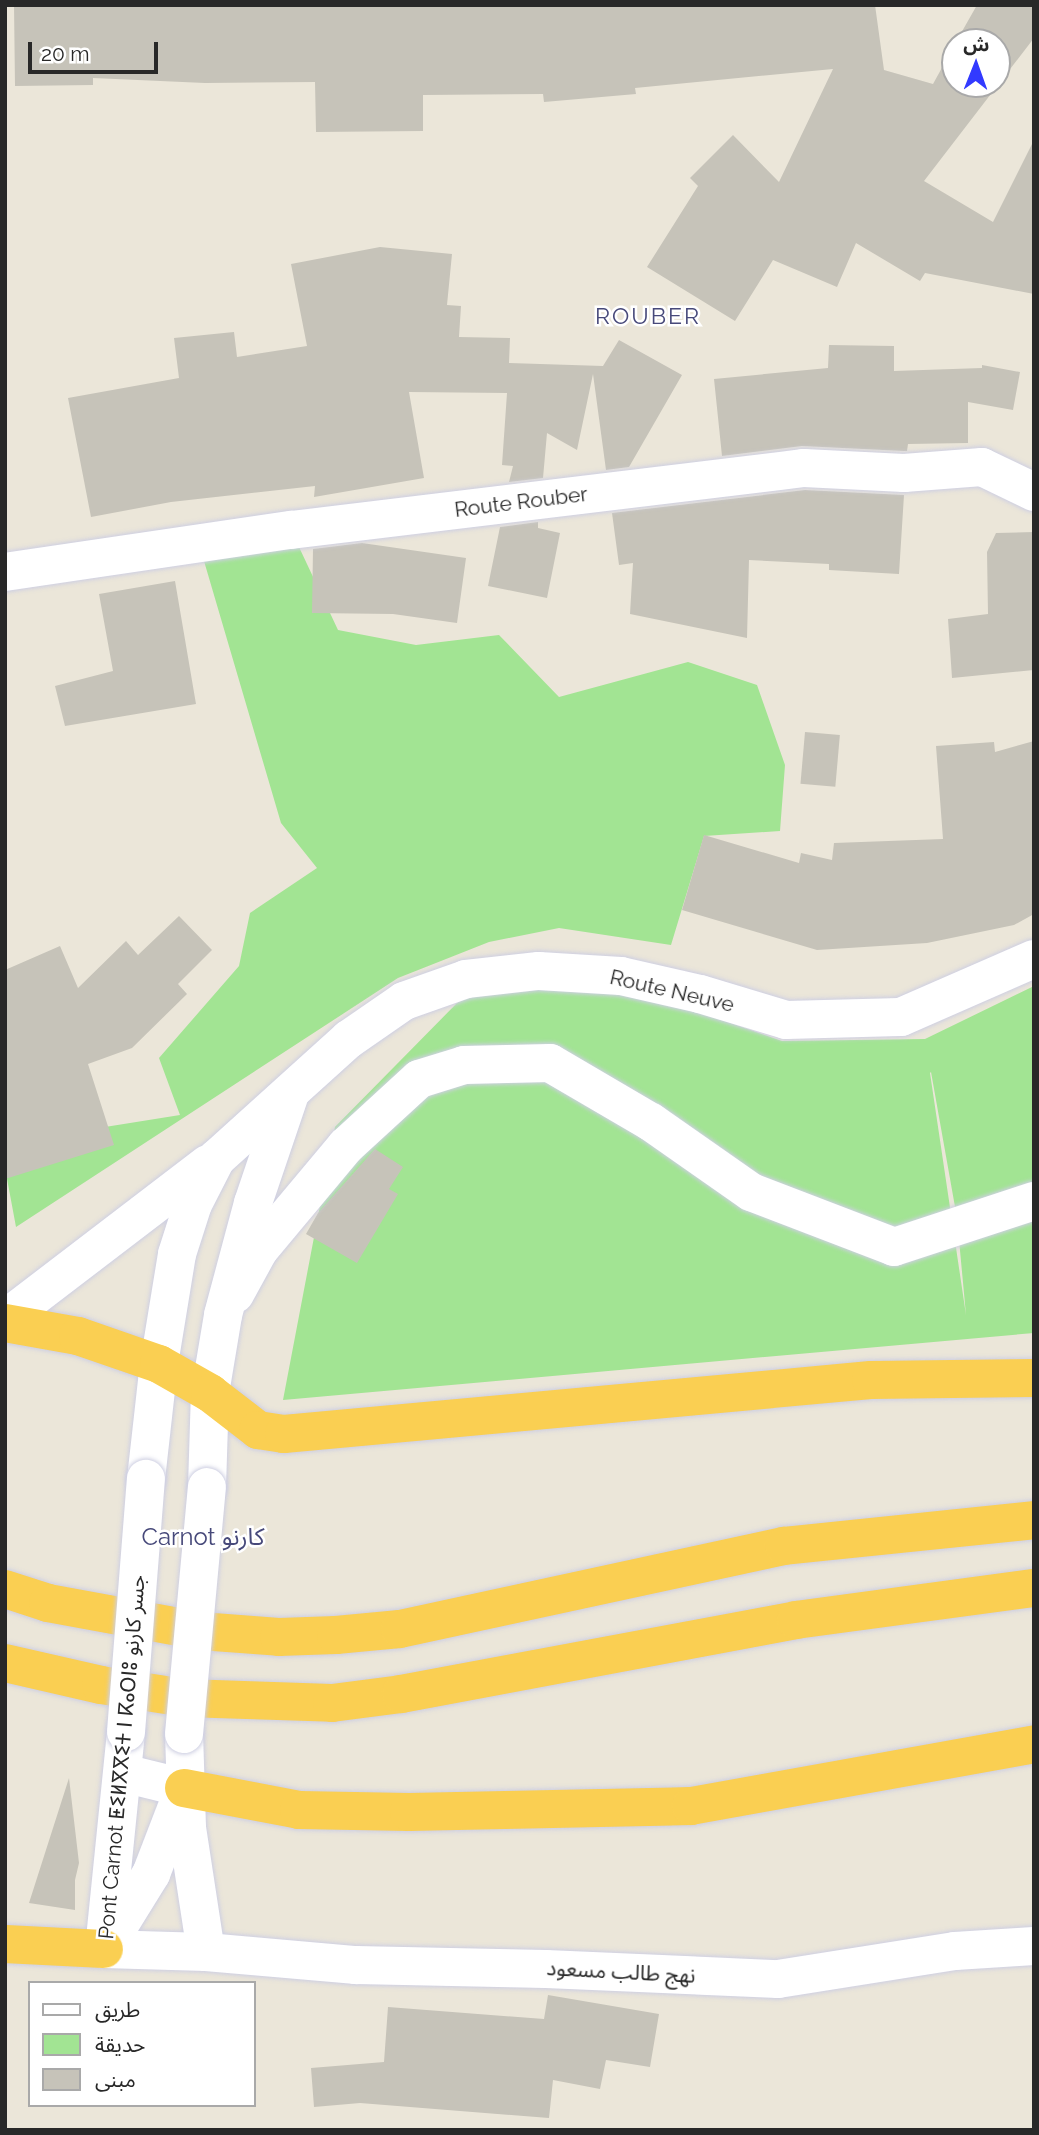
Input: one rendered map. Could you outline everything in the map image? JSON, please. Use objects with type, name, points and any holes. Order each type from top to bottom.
[{"type":"highway","points":[[5,1321],[78,1336],[159,1363],[210,1393],[258,1430],[284,1434],[871,1380],[1034,1378]]},
{"type":"highway","points":[[5,1589],[62,1606],[200,1631],[279,1637],[336,1635],[441,1620],[784,1546],[1034,1520]]},
{"type":"highway","points":[[5,1663],[101,1685],[185,1698],[332,1703],[401,1694],[783,1622],[1034,1588]]},
{"type":"highway","points":[[184,1788],[299,1810],[410,1812],[691,1806],[1034,1744]]},
{"type":"highway","points":[[5,1944],[104,1949]]},
{"type":"main road","name":"Route Rouber","points":[[5,572],[290,530],[804,468],[904,472],[982,467],[1034,492]]},
{"type":"main road","name":"Route Neuve","points":[[291,1092],[349,1040],[404,1002],[466,979],[539,971],[621,976],[700,994],[786,1020],[901,1017],[1034,958]]},
{"type":"main road","points":[[223,1315],[259,1250],[345,1146],[419,1079],[464,1065],[550,1063],[651,1122],[751,1192],[894,1247],[1034,1202]]},
{"type":"main road","name":"Pont Carnot ⵟⵉⵍⴳⴳⵉⵜ ⵏ ⴽⴰⵔⵏⵓ جسر كارنو","points":[[104,1949],[123,1773],[146,1466],[177,1254],[193,1204],[216,1158],[291,1092]]},
{"type":"main road","name":"Pont Carnot ⵟⵉⵍⴳⴳⵉⵜ ⵏ ⴽⴰⵔⵏⵓ جسر كارنو","points":[[206,1952],[192,1876],[184,1788],[184,1734],[208,1474],[210,1393],[223,1315],[253,1203],[291,1092]]},
{"type":"main road","points":[[5,1321],[216,1158]]},
{"type":"main road","points":[[146,1466],[208,1474]]},
{"type":"main road","points":[[123,1773],[184,1788]]},
{"type":"main road","name":"Pont Carnot ⵟⵉⵍⴳⴳⵉⵜ ⵏ ⴽⴰⵔⵏⵓ جسر كارنو","points":[[104,1949],[151,1874],[184,1788]]},
{"type":"main road","name":"نهج طالب مسعود","points":[[104,1949],[206,1952],[356,1965],[546,1969],[778,1979],[955,1951],[1034,1946]]},
{"type":"green space","points":[[291,530],[338,630],[416,645],[499,635],[559,697],[688,662],[757,685],[785,765],[780,831],[704,836],[671,945],[559,928],[489,942],[398,978],[16,1227],[5,1168],[5,1143],[180,1115],[159,1058],[239,966],[250,913],[317,868],[281,823],[199,544]]},
{"type":"green space","points":[[610,981],[782,1041],[925,1039],[1034,986],[1034,1333],[283,1400],[335,1127],[457,1003],[485,986]],"holes":[[[931,1072],[957,1218],[966,1315]]]},
{"type":"building","points":[[14,5],[875,5],[884,70],[933,84],[941,69],[941,98],[988,98],[924,181],[993,222],[1034,140],[1034,294],[925,273],[920,281],[856,243],[837,287],[773,260],[735,321],[647,267],[698,186],[690,178],[733,135],[779,182],[833,69],[635,88],[636,94],[544,102],[543,94],[423,95],[423,131],[316,132],[315,82],[205,83],[93,78],[93,85],[15,86]]},
{"type":"building","points":[[977,5],[1034,5],[1034,38],[1011,68],[1011,28],[964,28]]},
{"type":"building","points":[[380,247],[452,254],[447,305],[461,306],[459,337],[510,338],[509,363],[603,366],[619,340],[682,375],[629,467],[606,470],[593,374],[577,450],[547,433],[543,478],[509,482],[513,466],[502,465],[507,393],[409,392],[424,478],[314,497],[315,486],[171,502],[91,517],[68,398],[179,378],[174,338],[234,332],[237,357],[307,346],[291,264]]},
{"type":"building","points":[[829,345],[894,346],[894,371],[982,368],[982,365],[1020,372],[1013,410],[968,402],[968,443],[908,444],[907,451],[802,446],[722,456],[714,379],[828,368]]},
{"type":"building","points":[[805,490],[904,495],[899,574],[829,570],[829,564],[749,560],[747,638],[630,614],[633,563],[619,565],[612,513]]},
{"type":"building","points":[[538,522],[538,528],[560,533],[547,598],[488,586],[500,527]]},
{"type":"building","points":[[1034,532],[1034,670],[952,678],[948,619],[988,614],[987,552],[996,533]]},
{"type":"building","points":[[362,543],[466,558],[457,623],[393,614],[312,613],[313,549]]},
{"type":"building","points":[[175,581],[196,704],[65,726],[55,686],[113,671],[99,594]]},
{"type":"building","points":[[805,732],[840,735],[835,787],[800,784]]},
{"type":"building","points":[[1034,741],[1034,914],[1014,925],[927,943],[817,950],[682,910],[704,835],[799,863],[801,853],[832,860],[834,843],[943,839],[936,746],[994,742],[995,752]]},
{"type":"building","points":[[179,916],[212,950],[178,984],[187,994],[132,1048],[88,1064],[114,1145],[5,1179],[5,970],[60,946],[78,988],[126,941],[138,955]]},
{"type":"building","points":[[375,1149],[403,1167],[389,1189],[398,1194],[357,1263],[306,1234],[318,1213]]},
{"type":"building","points":[[69,1778],[79,1863],[75,1880],[75,1910],[29,1903]]},
{"type":"building","points":[[548,1995],[659,2014],[650,2067],[606,2060],[600,2089],[553,2080],[549,2118],[360,2103],[314,2107],[311,2068],[384,2062],[388,2007],[544,2019]]},
{"type":"district","name":"ROUBER","points":[[648,316]]},
{"type":"district","name":"Carnot كارنو","points":[[203,1537]]}]
